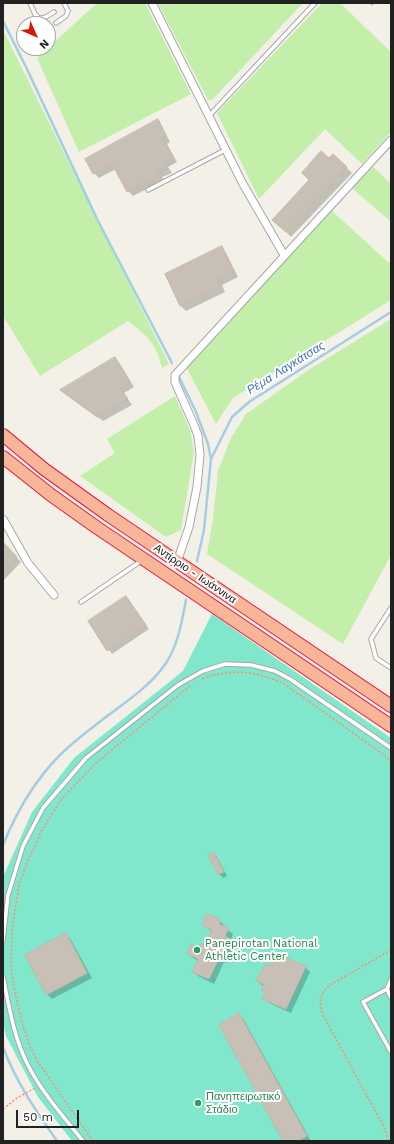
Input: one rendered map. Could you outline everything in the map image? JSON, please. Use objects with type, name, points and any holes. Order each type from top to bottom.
[{"type":"highway","name":"Αντίρριο - Ιωάννινα","points":[[3,435],[70,489],[391,706]]},
{"type":"highway","name":"Αντίρριο - Ιωάννινα","points":[[3,457],[51,495],[391,726]]},
{"type":"street","points":[[152,3],[225,150],[284,255]]},
{"type":"street","points":[[177,562],[189,527],[200,455],[198,436],[174,377],[179,369],[391,140]]},
{"type":"street","points":[[3,519],[28,563],[54,595]]},
{"type":"lane","points":[[30,3],[35,14],[39,18],[44,18],[54,12]]},
{"type":"lane","points":[[56,23],[66,16],[68,11],[64,3]]},
{"type":"lane","points":[[208,117],[315,3]]},
{"type":"lane","points":[[148,190],[225,150]]},
{"type":"lane","points":[[81,602],[144,559]]},
{"type":"lane","points":[[391,608],[371,638],[376,658],[391,668]]},
{"type":"lane","points":[[3,940],[8,895],[23,846],[43,808],[86,758],[178,685],[203,671],[225,664],[251,665],[275,671],[290,679],[391,748]]},
{"type":"lane","points":[[3,976],[16,1034],[29,1067],[46,1095],[83,1141]]},
{"type":"lane","points":[[391,980],[387,989],[363,1002],[391,1052]]},
{"type":"lane","points":[[387,989],[391,998]]},
{"type":"path","points":[[200,680],[215,674],[230,672],[247,672],[273,679],[289,688],[384,755],[391,762]]},
{"type":"path","points":[[94,1141],[38,1062],[30,1047],[23,1026],[11,968],[12,930],[19,885],[42,830],[60,801],[97,762],[194,683]]},
{"type":"path","points":[[387,1141],[387,1135],[384,1127],[324,1017],[321,1011],[320,1003],[323,992],[330,985],[391,950]]},
{"type":"path","points":[[3,1109],[17,1098],[36,1087]]},
{"type":"green space","points":[[97,3],[145,3],[191,94],[79,152],[37,58],[39,56],[56,56],[56,41]]},
{"type":"green space","points":[[158,3],[303,3],[213,99],[208,100]]},
{"type":"green space","points":[[322,3],[340,3],[391,52],[391,132],[362,164],[325,129],[259,199],[217,113]]},
{"type":"green space","points":[[3,30],[169,364],[162,368],[154,346],[146,336],[128,321],[40,376],[3,316]]},
{"type":"green space","points":[[373,167],[391,184],[391,222],[352,188]]},
{"type":"green space","points":[[331,210],[389,263],[391,261],[391,300],[233,398],[216,424],[185,365]]},
{"type":"green space","points":[[391,319],[391,555],[343,644],[207,554],[213,519],[218,471],[231,438],[246,414],[307,371]]},
{"type":"green space","points":[[175,396],[190,430],[194,452],[181,530],[166,537],[80,476],[115,453],[107,439]]},
{"type":"green space","name":"Panepirotan National Athletic Center","points":[[212,614],[391,738],[391,1141],[72,1141],[38,1097],[6,1036],[3,1023],[3,877],[32,812],[74,758],[183,671]]},
{"type":"building","points":[[158,119],[166,136],[162,138],[173,157],[164,162],[168,168],[158,172],[160,175],[127,192],[112,164],[93,174],[85,159]]},
{"type":"building","points":[[321,151],[329,158],[333,154],[347,167],[286,232],[272,220],[309,180],[302,173]]},
{"type":"building","points":[[222,246],[234,272],[217,280],[221,287],[180,306],[165,274]]},
{"type":"building","points":[[115,357],[130,382],[120,388],[128,399],[97,417],[60,390]]},
{"type":"building","points":[[3,542],[17,557],[3,571]]},
{"type":"building","points":[[126,596],[146,625],[107,651],[88,621]]},
{"type":"building","points":[[214,853],[224,872],[218,874],[208,855]]},
{"type":"building","points":[[207,914],[221,920],[219,924],[229,928],[225,936],[230,939],[222,959],[219,958],[209,979],[192,972],[198,959],[187,954],[191,944],[199,948],[202,943],[205,944],[212,930],[202,925]]},
{"type":"building","points":[[66,933],[87,973],[46,995],[25,955]]},
{"type":"building","points":[[282,956],[306,966],[286,1009],[262,999],[265,992],[261,990],[264,984],[256,981],[266,963],[272,966],[275,960],[279,962]]},
{"type":"building","points":[[239,1013],[307,1136],[298,1141],[283,1141],[219,1025]]},
{"type":"waterway","points":[[3,21],[98,221],[172,363]]},
{"type":"waterway","name":"Ρέμα Λαγκάτσας","points":[[211,459],[232,417],[249,402],[391,312]]},
{"type":"waterway","points":[[178,375],[196,412],[208,444],[211,459],[204,530],[197,561]]},
{"type":"waterway","points":[[3,845],[27,797],[42,775],[60,755],[145,687],[160,672],[174,649],[177,641],[186,600]]},
{"type":"waterway","points":[[3,1047],[20,1084],[57,1141]]},
{"type":"place","name":"Panepirotan National Athletic Center","points":[[197,950]]},
{"type":"place","name":"Πανηπειρωτικό Στάδιο","points":[[198,1103]]}]
